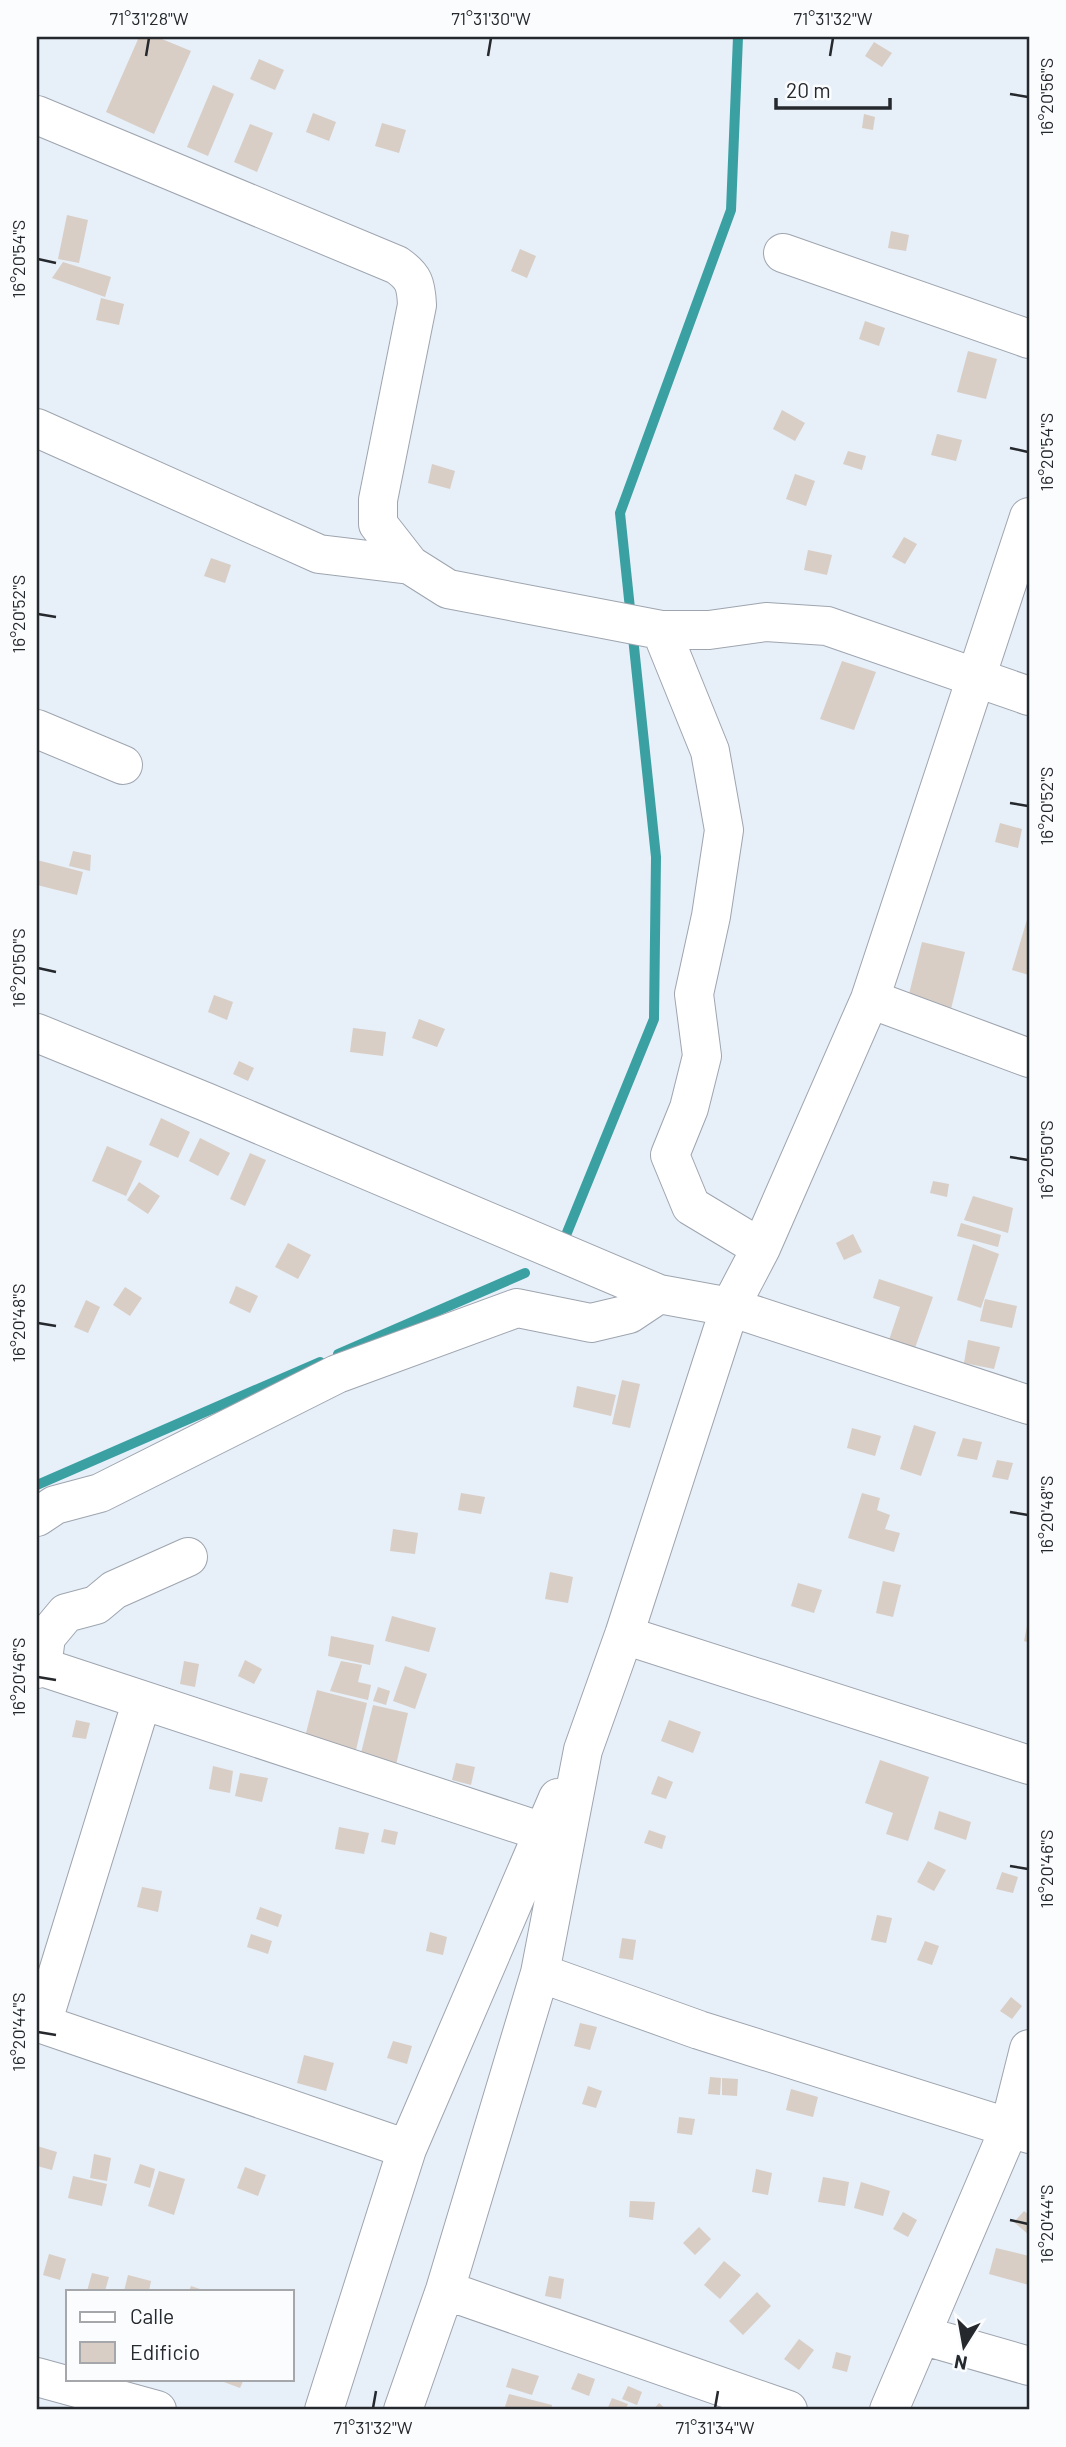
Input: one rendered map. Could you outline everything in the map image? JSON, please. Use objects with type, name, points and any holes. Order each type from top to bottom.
[{"type":"street","points":[[37,115],[397,265],[411,274],[416,290],[416,305],[378,500],[378,524],[410,565],[448,589],[654,629],[709,630],[766,622],[827,626],[1029,696]]},
{"type":"street","points":[[783,253],[1029,339]]},
{"type":"street","points":[[37,428],[319,554],[410,565]]},
{"type":"street","points":[[324,2410],[407,2149],[555,1804],[583,1750],[624,1635],[730,1307],[761,1248],[870,999],[1029,517]]},
{"type":"street","points":[[654,629],[710,751],[724,830],[694,994],[702,1056],[689,1108],[670,1155],[691,1206],[761,1248]]},
{"type":"street","points":[[37,729],[123,765]]},
{"type":"street","points":[[870,999],[1029,1058]]},
{"type":"street","points":[[37,1033],[659,1294],[730,1307],[1029,1405]]},
{"type":"street","points":[[37,1517],[55,1505],[100,1493],[338,1374],[517,1308],[591,1323],[629,1314],[659,1294]]},
{"type":"street","points":[[188,1557],[114,1590],[96,1605],[66,1613],[46,1637],[39,1668],[543,1832]]},
{"type":"street","points":[[624,1635],[1029,1765]]},
{"type":"street","points":[[142,1700],[38,2029],[407,2149]]},
{"type":"street","points":[[403,2410],[445,2290],[540,1973],[583,1750]]},
{"type":"street","points":[[540,1973],[699,2029],[1019,2132]]},
{"type":"street","points":[[889,2410],[921,2335],[1019,2132],[1029,2049]]},
{"type":"street","points":[[445,2290],[788,2410]]},
{"type":"street","points":[[921,2335],[1029,2366]]},
{"type":"street","points":[[37,2377],[157,2410]]},
{"type":"building","points":[[139,37],[157,37],[191,51],[154,134],[106,112]]},
{"type":"building","points":[[874,42],[892,53],[882,67],[865,56]]},
{"type":"building","points":[[259,59],[284,70],[275,90],[250,79]]},
{"type":"building","points":[[213,85],[234,94],[208,156],[187,147]]},
{"type":"building","points":[[313,113],[336,122],[329,141],[306,132]]},
{"type":"building","points":[[864,114],[875,117],[873,130],[862,128]]},
{"type":"building","points":[[382,123],[406,130],[399,153],[375,146]]},
{"type":"building","points":[[250,124],[273,133],[257,172],[234,162]]},
{"type":"building","points":[[67,215],[88,220],[79,263],[58,259]]},
{"type":"building","points":[[891,231],[909,235],[906,251],[888,248]]},
{"type":"building","points":[[520,249],[536,256],[527,278],[511,271]]},
{"type":"building","points":[[63,262],[111,277],[105,297],[52,278]]},
{"type":"building","points":[[101,298],[124,304],[119,325],[96,320]]},
{"type":"building","points":[[865,321],[885,328],[879,346],[859,339]]},
{"type":"building","points":[[968,351],[997,359],[986,399],[957,392]]},
{"type":"building","points":[[782,410],[805,423],[795,441],[773,429]]},
{"type":"building","points":[[937,434],[962,440],[956,461],[931,455]]},
{"type":"building","points":[[848,451],[866,456],[862,470],[843,464]]},
{"type":"building","points":[[432,464],[455,471],[450,489],[428,483]]},
{"type":"building","points":[[795,474],[815,481],[806,506],[786,499]]},
{"type":"building","points":[[904,537],[917,544],[905,564],[892,557]]},
{"type":"building","points":[[808,550],[832,555],[827,575],[804,570]]},
{"type":"building","points":[[211,558],[231,565],[225,583],[204,576]]},
{"type":"building","points":[[842,661],[876,672],[854,730],[820,719]]},
{"type":"building","points":[[1000,823],[1022,829],[1018,848],[995,842]]},
{"type":"building","points":[[73,851],[91,855],[90,871],[69,866]]},
{"type":"building","points":[[37,860],[83,872],[77,895],[37,885]]},
{"type":"building","points":[[1029,913],[1029,975],[1012,970]]},
{"type":"building","points":[[922,942],[965,952],[951,1009],[908,998]]},
{"type":"building","points":[[214,995],[233,1002],[227,1020],[208,1012]]},
{"type":"building","points":[[419,1019],[445,1029],[437,1047],[412,1038]]},
{"type":"building","points":[[353,1028],[386,1032],[383,1056],[350,1052]]},
{"type":"building","points":[[239,1061],[254,1068],[248,1081],[233,1074]]},
{"type":"building","points":[[161,1118],[190,1132],[178,1158],[149,1145]]},
{"type":"building","points":[[200,1138],[230,1153],[218,1176],[189,1161]]},
{"type":"building","points":[[107,1146],[142,1161],[126,1196],[92,1181]]},
{"type":"building","points":[[250,1153],[266,1160],[245,1206],[230,1199]]},
{"type":"building","points":[[933,1181],[949,1184],[947,1197],[930,1193]]},
{"type":"building","points":[[139,1182],[160,1196],[148,1214],[127,1200]]},
{"type":"building","points":[[973,1196],[1013,1208],[1008,1233],[964,1220]]},
{"type":"building","points":[[961,1223],[1001,1235],[998,1247],[957,1236]]},
{"type":"building","points":[[853,1234],[862,1252],[844,1260],[836,1243]]},
{"type":"building","points":[[288,1243],[311,1255],[298,1279],[275,1267]]},
{"type":"building","points":[[973,1244],[999,1254],[981,1308],[957,1300]]},
{"type":"building","points":[[879,1279],[933,1297],[915,1348],[889,1340],[900,1307],[873,1298]]},
{"type":"building","points":[[236,1286],[258,1296],[250,1313],[229,1303]]},
{"type":"building","points":[[125,1287],[142,1298],[130,1316],[113,1305]]},
{"type":"building","points":[[985,1299],[1017,1306],[1012,1328],[980,1321]]},
{"type":"building","points":[[86,1300],[100,1307],[88,1333],[74,1327]]},
{"type":"building","points":[[968,1340],[1000,1347],[994,1369],[964,1363]]},
{"type":"building","points":[[622,1380],[640,1384],[630,1428],[612,1424]]},
{"type":"building","points":[[577,1386],[616,1395],[611,1416],[573,1407]]},
{"type":"building","points":[[914,1425],[936,1432],[921,1476],[900,1469]]},
{"type":"building","points":[[852,1428],[881,1436],[875,1456],[847,1448]]},
{"type":"building","points":[[963,1438],[982,1442],[977,1460],[957,1456]]},
{"type":"building","points":[[997,1460],[1013,1463],[1008,1480],[992,1477]]},
{"type":"building","points":[[461,1493],[485,1497],[481,1514],[458,1510]]},
{"type":"building","points":[[862,1493],[880,1498],[877,1510],[890,1515],[885,1529],[900,1533],[894,1552],[848,1538]]},
{"type":"building","points":[[393,1529],[418,1533],[415,1554],[390,1551]]},
{"type":"building","points":[[550,1572],[573,1577],[568,1603],[545,1599]]},
{"type":"building","points":[[883,1581],[901,1585],[893,1617],[876,1613]]},
{"type":"building","points":[[798,1583],[822,1590],[814,1613],[791,1606]]},
{"type":"building","points":[[392,1616],[436,1628],[429,1652],[385,1641]]},
{"type":"building","points":[[1029,1621],[1029,1643],[1024,1641]]},
{"type":"building","points":[[331,1636],[374,1645],[370,1665],[328,1656]]},
{"type":"building","points":[[245,1660],[262,1669],[254,1684],[238,1676]]},
{"type":"building","points":[[184,1661],[199,1664],[195,1687],[180,1684]]},
{"type":"building","points":[[341,1661],[362,1665],[358,1682],[371,1685],[368,1700],[330,1691]]},
{"type":"building","points":[[405,1666],[427,1674],[415,1709],[393,1701]]},
{"type":"building","points":[[378,1687],[390,1691],[386,1705],[373,1701]]},
{"type":"building","points":[[317,1690],[367,1703],[356,1750],[305,1737]]},
{"type":"building","points":[[373,1705],[408,1713],[396,1765],[360,1757]]},
{"type":"building","points":[[76,1720],[90,1723],[86,1739],[72,1737]]},
{"type":"building","points":[[669,1720],[701,1732],[693,1753],[661,1741]]},
{"type":"building","points":[[880,1760],[929,1777],[908,1841],[886,1834],[893,1813],[865,1803]]},
{"type":"building","points":[[456,1763],[475,1767],[471,1785],[452,1780]]},
{"type":"building","points":[[213,1766],[233,1771],[230,1793],[209,1789]]},
{"type":"building","points":[[240,1773],[268,1778],[262,1802],[235,1796]]},
{"type":"building","points":[[658,1776],[673,1782],[666,1799],[651,1794]]},
{"type":"building","points":[[939,1811],[971,1822],[966,1840],[934,1829]]},
{"type":"building","points":[[339,1827],[369,1833],[364,1854],[335,1849]]},
{"type":"building","points":[[384,1829],[398,1832],[395,1845],[381,1842]]},
{"type":"building","points":[[649,1830],[666,1836],[662,1849],[644,1843]]},
{"type":"building","points":[[928,1861],[946,1870],[934,1891],[917,1882]]},
{"type":"building","points":[[1002,1872],[1018,1877],[1013,1893],[996,1889]]},
{"type":"building","points":[[142,1887],[162,1891],[158,1912],[137,1907]]},
{"type":"building","points":[[260,1907],[282,1915],[278,1927],[256,1919]]},
{"type":"building","points":[[877,1915],[892,1918],[886,1943],[871,1940]]},
{"type":"building","points":[[430,1932],[447,1937],[443,1955],[426,1951]]},
{"type":"building","points":[[251,1934],[272,1941],[268,1954],[247,1947]]},
{"type":"building","points":[[622,1938],[636,1940],[633,1960],[619,1958]]},
{"type":"building","points":[[925,1941],[939,1946],[932,1965],[917,1960]]},
{"type":"building","points":[[1011,1997],[1022,2006],[1012,2019],[1000,2011]]},
{"type":"building","points":[[580,2023],[597,2027],[590,2050],[574,2046]]},
{"type":"building","points":[[393,2041],[412,2046],[407,2064],[387,2058]]},
{"type":"building","points":[[304,2055],[334,2063],[326,2091],[297,2083]]},
{"type":"building","points":[[710,2077],[721,2078],[720,2095],[708,2094]]},
{"type":"building","points":[[722,2078],[738,2079],[737,2096],[722,2095]]},
{"type":"building","points":[[588,2086],[602,2091],[596,2108],[582,2104]]},
{"type":"building","points":[[791,2089],[818,2097],[813,2117],[786,2110]]},
{"type":"building","points":[[679,2117],[695,2119],[692,2135],[677,2133]]},
{"type":"building","points":[[37,2146],[57,2152],[52,2170],[37,2166]]},
{"type":"building","points":[[94,2154],[111,2158],[107,2181],[90,2178]]},
{"type":"building","points":[[140,2164],[155,2169],[150,2188],[134,2183]]},
{"type":"building","points":[[245,2167],[266,2175],[258,2196],[237,2188]]},
{"type":"building","points":[[756,2169],[772,2173],[768,2195],[752,2192]]},
{"type":"building","points":[[159,2171],[185,2179],[174,2215],[148,2206]]},
{"type":"building","points":[[73,2176],[107,2184],[102,2206],[68,2198]]},
{"type":"building","points":[[823,2177],[849,2182],[845,2206],[818,2202]]},
{"type":"building","points":[[861,2182],[890,2191],[883,2216],[854,2208]]},
{"type":"building","points":[[630,2201],[655,2202],[653,2220],[629,2217]]},
{"type":"building","points":[[1024,2211],[1029,2215],[1029,2235],[1014,2222]]},
{"type":"building","points":[[903,2212],[917,2220],[908,2237],[893,2229]]},
{"type":"building","points":[[699,2227],[711,2239],[695,2255],[683,2243]]},
{"type":"building","points":[[996,2248],[1029,2256],[1029,2285],[989,2274]]},
{"type":"building","points":[[49,2254],[66,2259],[60,2280],[43,2275]]},
{"type":"building","points":[[724,2261],[741,2275],[720,2299],[704,2285]]},
{"type":"building","points":[[92,2273],[109,2277],[105,2290],[87,2290]]},
{"type":"building","points":[[128,2275],[151,2281],[149,2290],[124,2290]]},
{"type":"building","points":[[549,2276],[564,2279],[561,2299],[545,2296]]},
{"type":"building","points":[[757,2292],[771,2306],[743,2335],[729,2321]]},
{"type":"building","points":[[799,2339],[814,2350],[799,2370],[784,2359]]},
{"type":"building","points":[[836,2352],[851,2356],[847,2372],[832,2368]]},
{"type":"building","points":[[512,2368],[539,2376],[532,2395],[506,2387]]},
{"type":"building","points":[[578,2373],[595,2379],[589,2396],[571,2389]]},
{"type":"building","points":[[219,2380],[244,2380],[240,2388]]},
{"type":"building","points":[[628,2386],[642,2392],[637,2405],[622,2399]]},
{"type":"building","points":[[509,2394],[552,2405],[551,2410],[504,2410]]},
{"type":"building","points":[[612,2398],[628,2404],[625,2410],[607,2410]]},
{"type":"building","points":[[659,2403],[667,2410],[653,2410]]},
{"type":"waterway","points":[[564,1240],[654,1019],[656,857],[620,513],[731,210],[738,37]]},
{"type":"waterway","points":[[338,1354],[525,1273]]},
{"type":"waterway","points":[[37,1485],[320,1362]]}]
